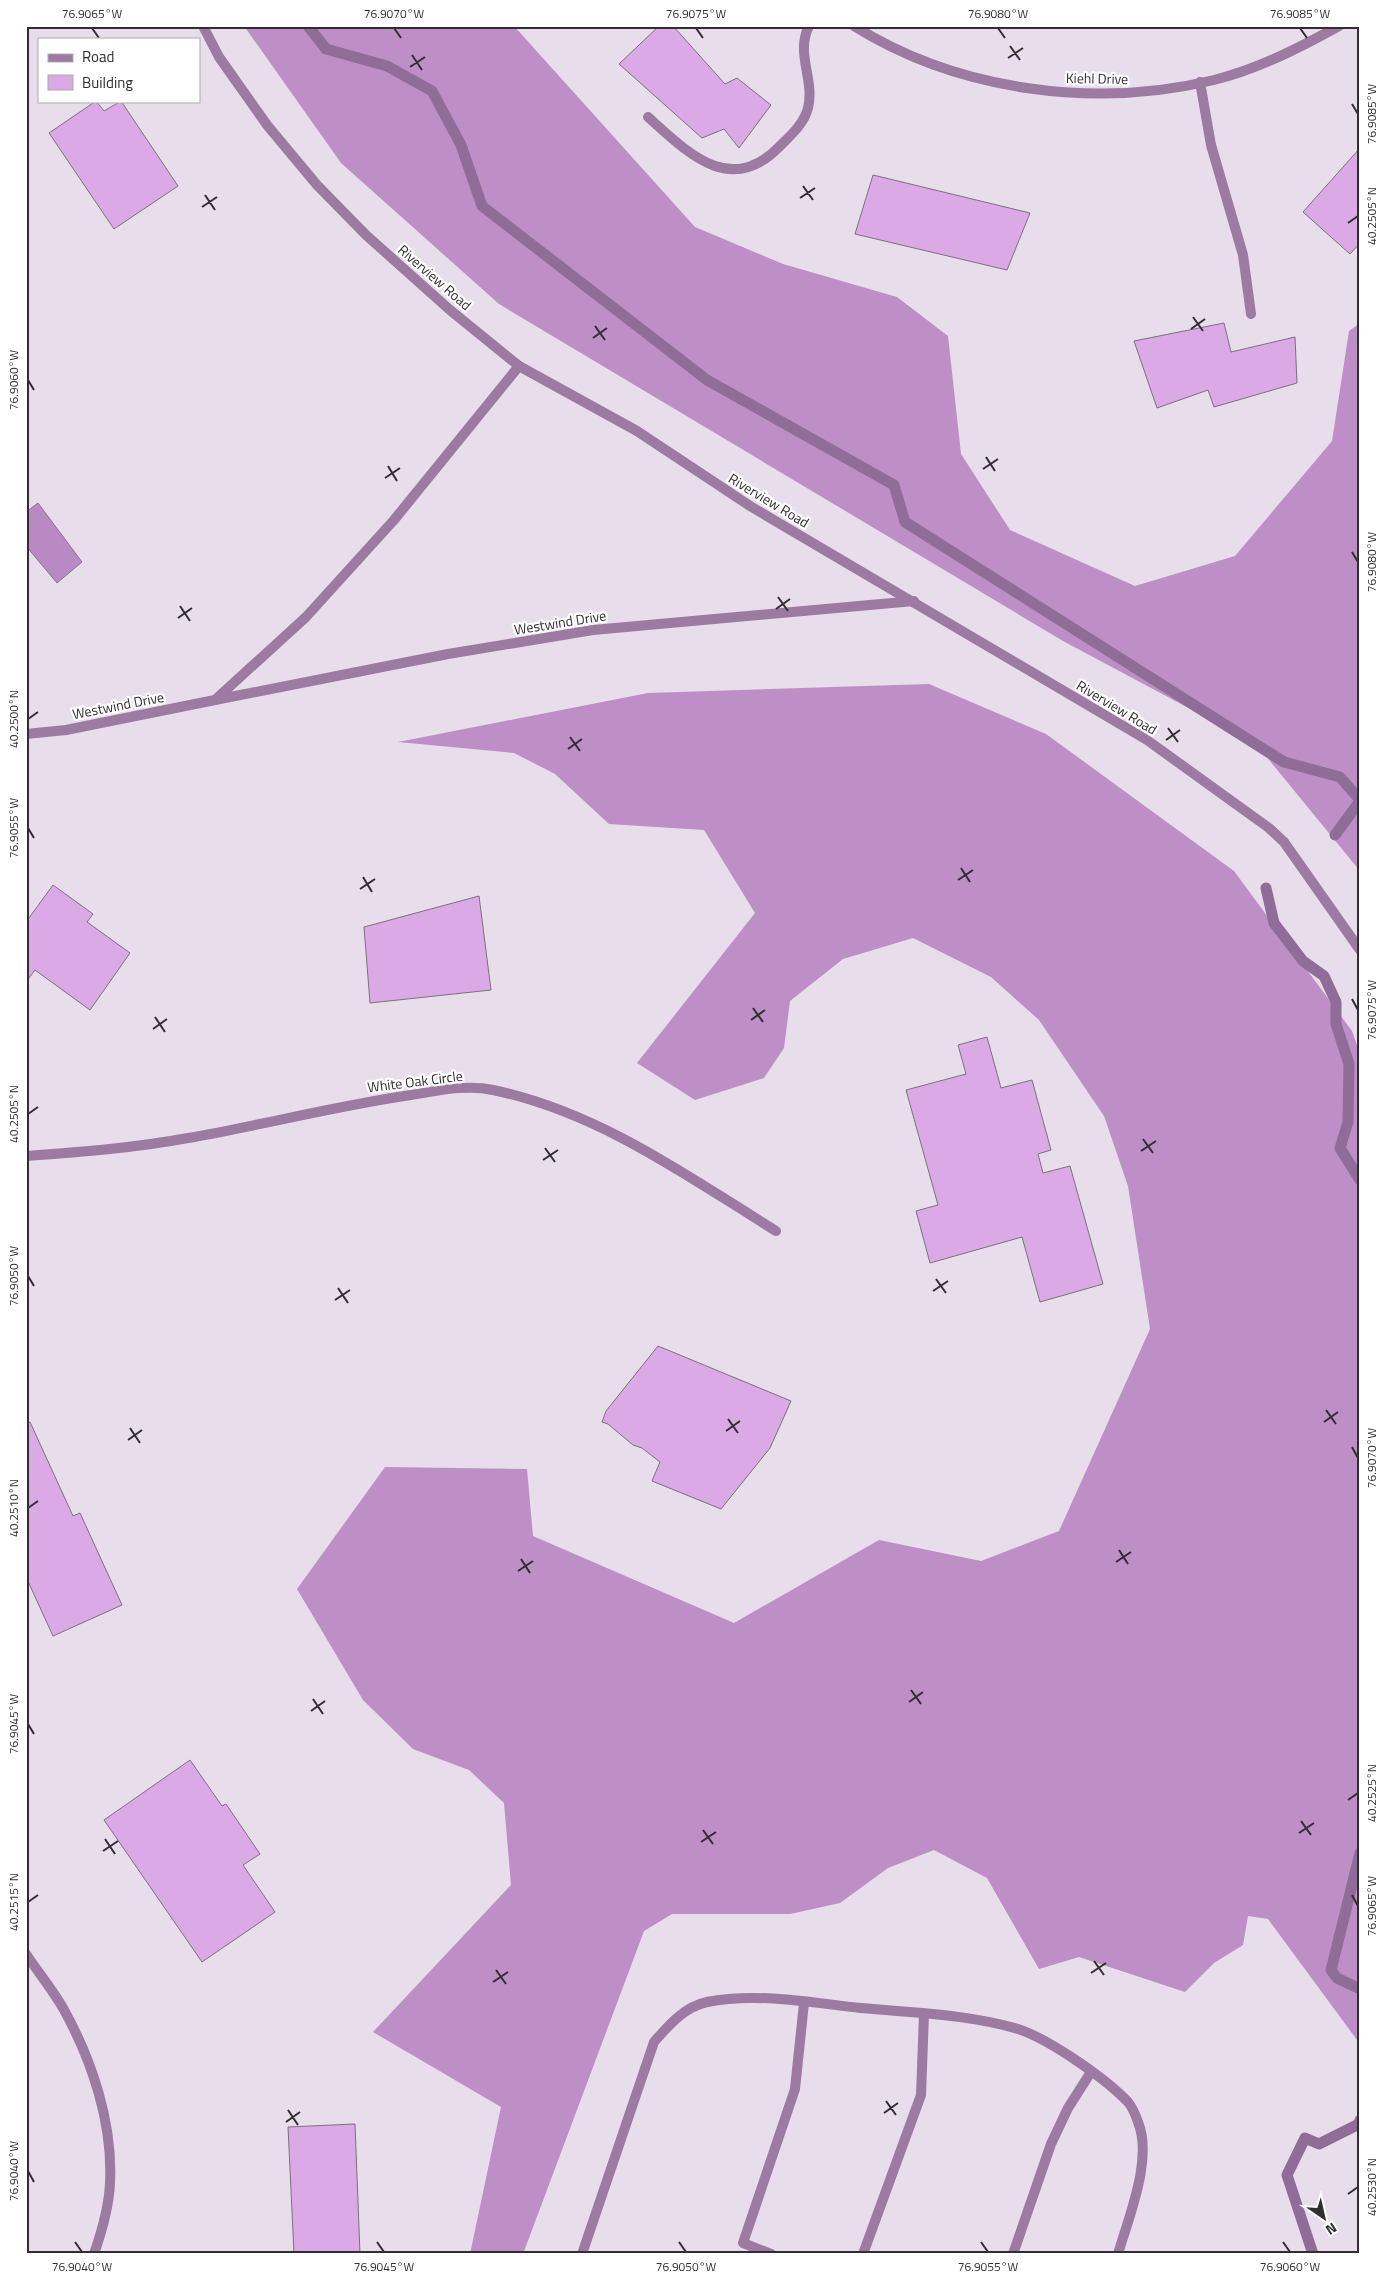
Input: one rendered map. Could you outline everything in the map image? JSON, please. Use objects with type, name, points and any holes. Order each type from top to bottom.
[{"type":"street","name":"Riverview Road","points":[[203,26],[219,57],[266,125],[317,184],[366,235],[519,366],[637,432],[750,506],[1147,740],[1269,828],[1284,842],[1360,950]]},
{"type":"street","points":[[648,116],[692,156],[724,170],[744,170],[770,156],[799,126],[808,109],[809,86],[803,58],[804,38],[809,26]]},
{"type":"street","name":"Kiehl Drive","points":[[854,26],[882,44],[927,63],[991,82],[1072,92],[1136,92],[1200,82],[1284,55],[1339,26]]},
{"type":"street","points":[[1200,82],[1210,145],[1243,255],[1251,314]]},
{"type":"street","points":[[216,700],[319,603],[394,520],[519,366]]},
{"type":"street","name":"Westwind Drive","points":[[26,734],[66,730],[448,654],[593,630],[914,601]]},
{"type":"street","name":"White Oak Circle","points":[[26,1156],[104,1151],[188,1138],[349,1104],[465,1088],[491,1089],[551,1105],[597,1124],[776,1231]]},
{"type":"street","points":[[26,1954],[62,2007],[81,2043],[99,2094],[108,2134],[110,2183],[104,2222],[94,2254]]},
{"type":"street","points":[[582,2254],[654,2042],[684,2011],[706,2002],[746,1998],[924,2014],[978,2021],[1019,2030],[1061,2051],[1091,2072],[1129,2103],[1138,2122],[1144,2145],[1138,2182],[1118,2254]]},
{"type":"street","points":[[771,2254],[743,2243],[795,2089],[804,2003]]},
{"type":"street","points":[[863,2254],[920,2095],[924,2014]]},
{"type":"street","points":[[1014,2254],[1051,2144],[1068,2108],[1091,2072]]},
{"type":"shaded area","points":[[244,26],[514,26],[695,227],[783,264],[897,297],[948,336],[961,454],[1010,530],[1135,586],[1235,556],[1332,441],[1349,331],[1360,323],[1360,871],[1256,744],[1063,641],[499,304],[341,163]]},
{"type":"shaded area","points":[[38,503],[82,562],[57,583],[26,546],[26,512]]},
{"type":"shaded area","points":[[929,684],[1046,734],[1234,871],[1352,1031],[1360,1054],[1360,2044],[1268,1919],[1248,1916],[1243,1945],[1214,1963],[1185,1992],[1079,1957],[1039,1969],[987,1878],[934,1850],[888,1868],[840,1903],[790,1914],[672,1914],[644,1931],[523,2254],[470,2254],[501,2107],[373,2032],[511,1885],[504,1803],[469,1770],[413,1749],[363,1700],[297,1589],[385,1467],[527,1469],[533,1536],[734,1623],[879,1540],[981,1561],[1059,1531],[1150,1329],[1128,1186],[1104,1116],[1039,1020],[991,977],[913,938],[843,959],[790,1001],[784,1048],[764,1078],[695,1100],[637,1063],[755,913],[704,830],[609,824],[555,774],[514,753],[398,742],[648,693]]},
{"type":"building","points":[[659,26],[673,26],[725,84],[737,78],[771,105],[739,148],[724,129],[702,138],[619,64]]},
{"type":"building","points":[[95,102],[97,102],[104,111],[122,102],[178,186],[114,229],[49,133]]},
{"type":"building","points":[[1360,148],[1360,243],[1350,254],[1303,212]]},
{"type":"building","points":[[873,175],[1030,213],[1007,270],[855,234]]},
{"type":"building","points":[[1224,323],[1231,352],[1295,337],[1297,383],[1214,407],[1208,390],[1157,408],[1134,341]]},
{"type":"building","points":[[53,885],[93,914],[87,922],[130,953],[90,1010],[35,970],[26,982],[26,922]]},
{"type":"building","points":[[479,896],[491,990],[370,1003],[364,927]]},
{"type":"building","points":[[987,1037],[1001,1088],[1032,1080],[1051,1150],[1038,1154],[1043,1173],[1070,1166],[1103,1284],[1040,1302],[1022,1237],[930,1263],[916,1211],[938,1205],[906,1090],[966,1074],[958,1045]]},
{"type":"building","points":[[658,1346],[791,1401],[770,1448],[721,1509],[652,1481],[660,1462],[642,1448],[633,1445],[608,1424],[602,1422],[606,1411]]},
{"type":"building","points":[[30,1422],[73,1516],[80,1513],[122,1605],[53,1636],[26,1577],[26,1424]]},
{"type":"building","points":[[190,1760],[222,1806],[226,1804],[260,1854],[243,1865],[275,1912],[202,1962],[104,1820]]},
{"type":"building","points":[[355,2124],[360,2254],[294,2254],[288,2127]]},
{"type":"waterway","points":[[308,26],[326,49],[387,66],[432,91],[461,145],[482,206],[707,380],[894,485],[905,522],[1284,762],[1340,777],[1360,800]]},
{"type":"waterway","points":[[1335,835],[1360,801]]},
{"type":"waterway","points":[[1266,888],[1274,923],[1303,961],[1324,976],[1336,1002],[1336,1024],[1349,1064],[1348,1122],[1340,1148],[1360,1180]]},
{"type":"waterway","points":[[1360,1853],[1331,1970],[1337,1978],[1360,1989]]},
{"type":"waterway","points":[[1313,2254],[1287,2175],[1305,2138],[1319,2144],[1359,2124],[1360,2120]]}]
